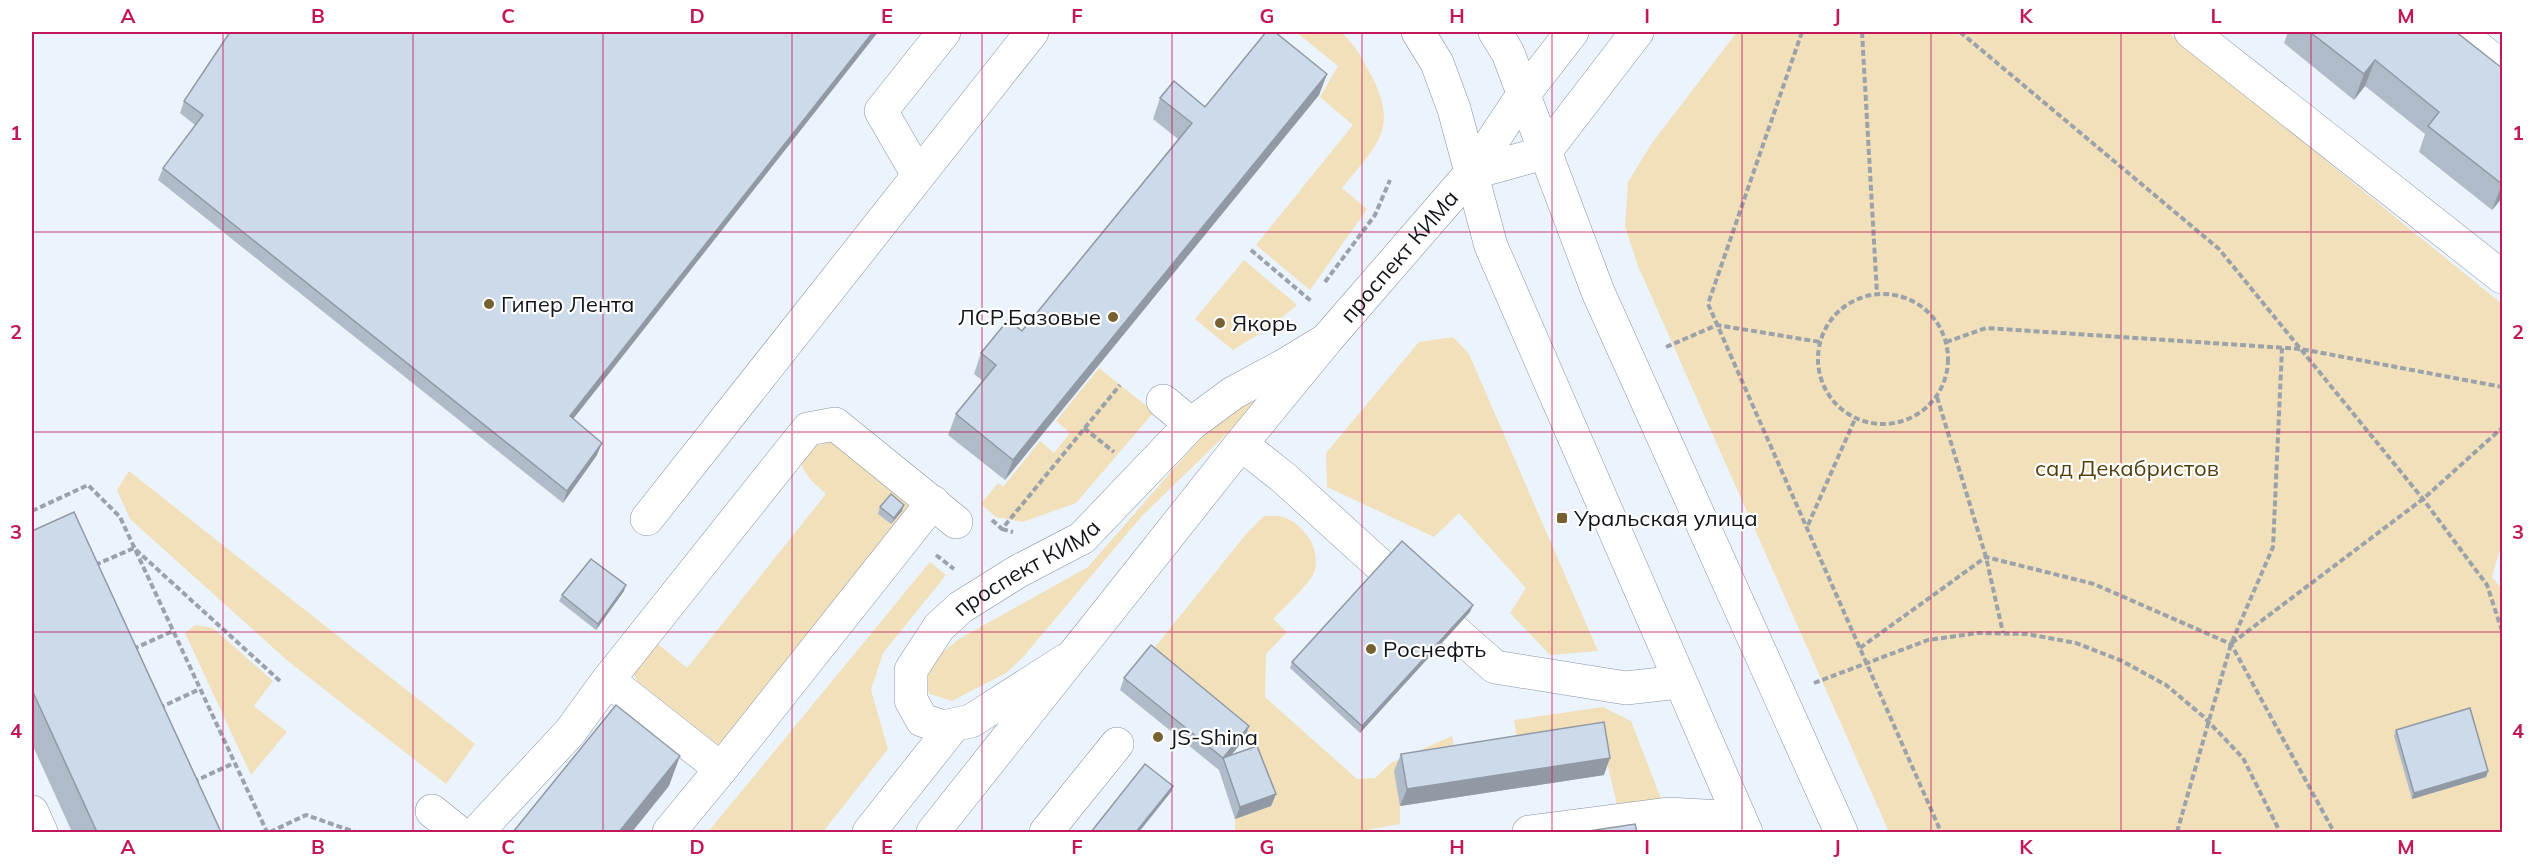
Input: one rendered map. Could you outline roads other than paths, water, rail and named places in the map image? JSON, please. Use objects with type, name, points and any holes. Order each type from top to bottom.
[{"type":"main road","points":[[918,175],[881,111],[944,32]]},
{"type":"main road","points":[[647,519],[1032,32]]},
{"type":"main road","points":[[1418,32],[1437,63],[1454,109],[1491,246],[1742,825]]},
{"type":"main road","points":[[1495,32],[1508,53],[1598,292],[1841,832]]},
{"type":"main road","name":"проспект КИМа","points":[[933,832],[1240,444],[1471,173],[1523,95],[1572,32]]},
{"type":"main road","points":[[1544,153],[1637,32]]},
{"type":"main road","points":[[2191,32],[2502,277]]},
{"type":"main road","points":[[2458,32],[2502,67]]},
{"type":"main road","name":"проспект КИМа","points":[[1471,173],[1544,153]]},
{"type":"main road","name":"проспект КИМа","points":[[1072,656],[971,721],[943,728],[922,720],[911,700],[911,670],[939,627],[961,607],[1082,538],[1191,424],[1233,393],[1286,366],[1328,338]]},
{"type":"main road","points":[[1163,401],[1191,424]]},
{"type":"main road","points":[[477,832],[570,732],[608,680],[808,429],[835,424],[944,512],[669,832]]},
{"type":"main road","points":[[1240,444],[1284,478],[1382,567]]},
{"type":"main road","points":[[1454,630],[1495,668],[1626,688],[1679,682]]},
{"type":"main road","points":[[608,680],[721,770]]},
{"type":"main road","points":[[869,832],[954,725]]},
{"type":"main road","points":[[1046,832],[1117,744]]},
{"type":"main road","points":[[432,811],[458,832]]},
{"type":"main road","points":[[32,812],[41,832]]},
{"type":"main road","points":[[1529,832],[1668,814],[1742,825]]},
{"type":"place","name":"Гипер Лента","points":[[489,304]]},
{"type":"place","name":"ЛСР.Базовые","points":[[1113,317]]},
{"type":"place","name":"Якорь","points":[[1220,323]]},
{"type":"place","name":"Уральская улица","points":[[1562,518]]},
{"type":"place","name":"Роснефть","points":[[1371,649]]},
{"type":"place","name":"JS-Shina","points":[[1158,737]]},
{"type":"park label","name":"сад Декабристов","points":[[2127,468]]}]
